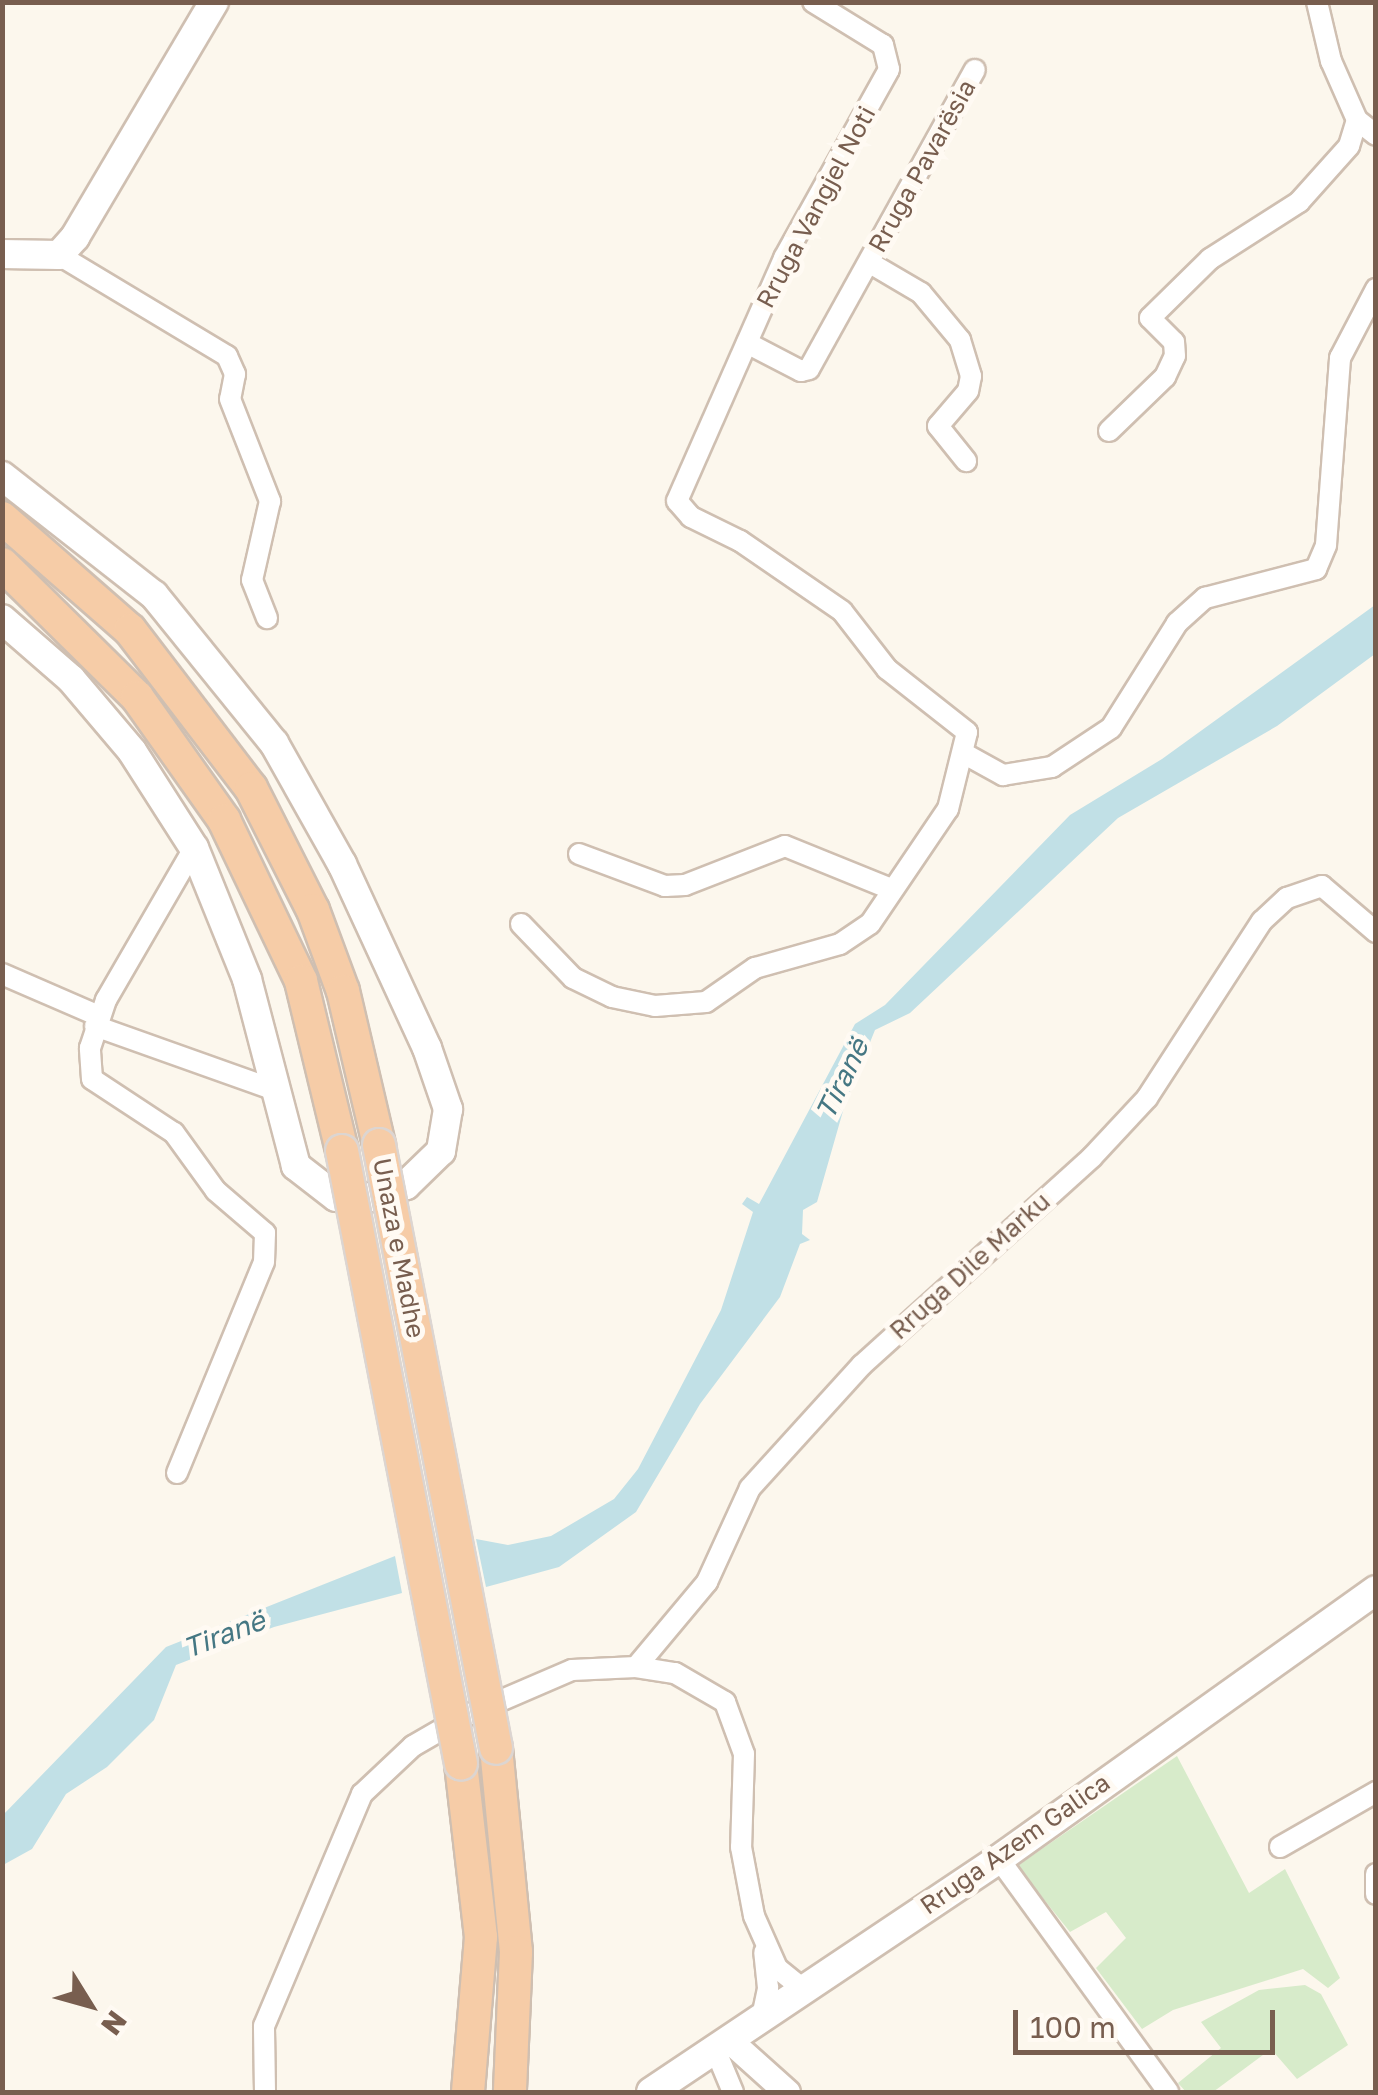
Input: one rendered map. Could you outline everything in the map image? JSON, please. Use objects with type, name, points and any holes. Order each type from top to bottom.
[{"type":"highway","name":"Unaza e Madhe","points":[[2,518],[130,630],[251,788],[313,910],[343,991],[380,1145],[496,1748],[516,1952],[510,2092]]},
{"type":"highway","name":"Unaza e Madhe","points":[[2,564],[138,697],[224,820],[301,982],[342,1151],[461,1764],[481,1937],[468,2092]]},
{"type":"main road","points":[[2,254],[60,255],[214,2]]},
{"type":"main road","points":[[2,476],[154,596],[274,743],[342,864],[420,1032],[449,1128],[441,1151],[406,1185],[362,1200],[336,1196],[296,1166],[247,978],[194,848],[132,751],[71,679],[2,619]]},
{"type":"main road","name":"Rruga Azem Galica","points":[[651,2092],[999,1858],[1376,1590]]},
{"type":"street","name":"Rruga Vangjel Noti","points":[[813,2],[883,45],[889,69],[784,258],[676,501],[691,517],[740,541],[842,612],[887,669],[967,732],[963,752]]},
{"type":"street","points":[[1317,2],[1330,61],[1357,120],[1376,135]]},
{"type":"street","name":"Rruga Pavarësia","points":[[746,343],[801,372],[809,369],[975,70]]},
{"type":"street","points":[[1109,431],[1165,377],[1176,356],[1174,342],[1150,318],[1210,259],[1308,193],[1348,146],[1357,120]]},
{"type":"street","points":[[60,255],[226,356],[235,374],[230,398],[270,501],[252,580],[267,618]]},
{"type":"street","name":"Rruga Pavarësia","points":[[870,263],[921,294],[960,340],[971,376],[968,391],[938,426],[966,461]]},
{"type":"street","points":[[521,924],[573,978],[612,997],[672,1005],[706,1002],[766,964],[840,944],[870,924],[890,889],[940,826],[963,752],[1003,775],[1052,767],[1099,740],[1178,623],[1205,598],[1316,569],[1326,544],[1340,358],[1376,289]]},
{"type":"street","points":[[579,854],[665,886],[685,885],[786,846],[890,889]]},
{"type":"street","points":[[177,1473],[264,1262],[264,1233],[216,1191],[174,1133],[92,1079],[97,1021],[194,848]]},
{"type":"street","name":"Rruga Dile Marku","points":[[636,1667],[707,1582],[750,1488],[862,1365],[1092,1157],[1183,1050],[1262,921],[1287,898],[1322,886],[1376,932]]},
{"type":"street","points":[[2,974],[97,1021],[274,1090]]},
{"type":"street","points":[[265,2092],[264,2026],[362,1794],[412,1746],[465,1716],[572,1670],[636,1667],[707,1688],[736,1722],[744,1754],[741,1847],[767,1963],[762,2017]]},
{"type":"street","points":[[1280,1847],[1376,1792]]},
{"type":"street","points":[[999,1858],[1168,2092]]},
{"type":"street","points":[[1376,1874],[1376,1894]]},
{"type":"street","points":[[754,1916],[766,1942],[807,1986]]},
{"type":"street","points":[[722,2044],[733,2092]]},
{"type":"street","points":[[722,2044],[787,2092]]},
{"type":"green space","points":[[1177,1756],[1249,1893],[1285,1869],[1340,1978],[1328,1988],[1303,1969],[1173,2010],[1142,2029],[1096,1968],[1126,1938],[1106,1912],[1070,1932],[1017,1866]]},
{"type":"green space","points":[[1305,1985],[1321,1994],[1348,2045],[1297,2079],[1271,2049],[1213,2092],[1186,2092],[1178,2083],[1221,2048],[1201,2022],[1259,1990]]},
{"type":"water","name":"Tiranë","points":[[1375,605],[1375,654],[1277,726],[1118,818],[910,1013],[875,1030],[845,1104],[817,1202],[803,1210],[802,1234],[810,1240],[800,1244],[780,1297],[700,1404],[636,1512],[559,1567],[486,1587],[476,1539],[508,1545],[551,1536],[614,1499],[638,1469],[721,1310],[753,1212],[742,1204],[747,1197],[759,1204],[855,1024],[885,1005],[1070,815],[1162,759]]},
{"type":"water","name":"Tiranë","points":[[395,1556],[402,1593],[274,1627],[176,1665],[154,1720],[107,1767],[66,1794],[32,1849],[3,1865],[3,1815],[166,1647]]}]
